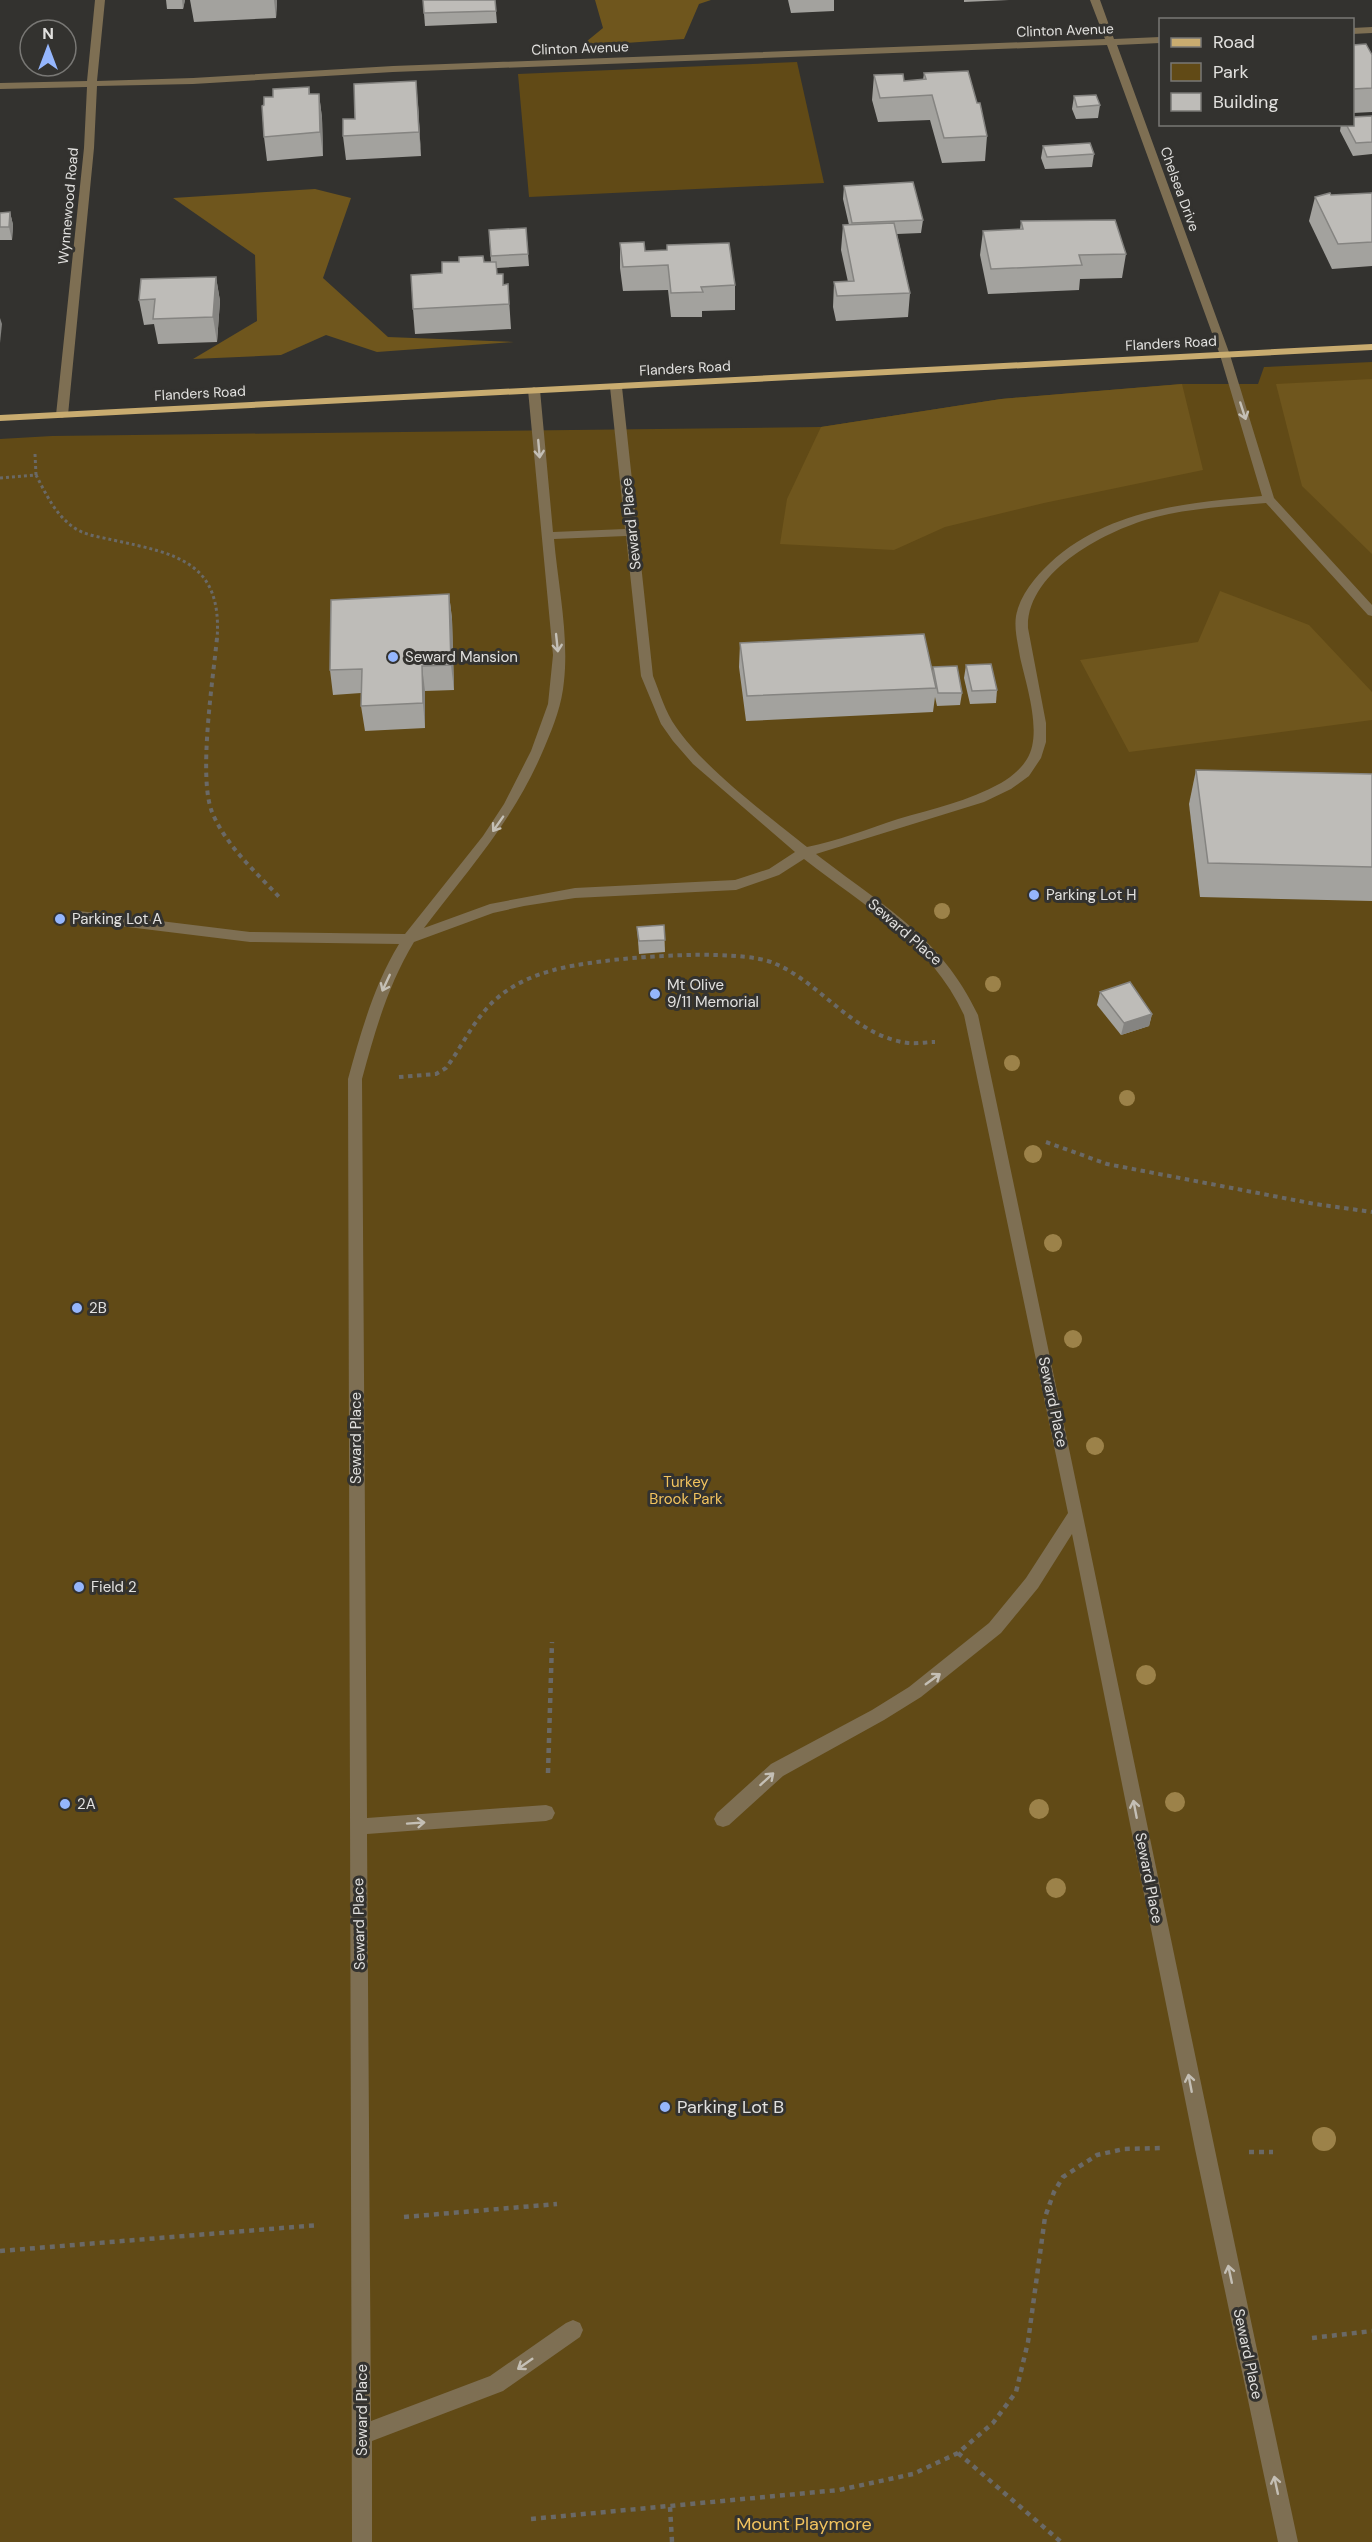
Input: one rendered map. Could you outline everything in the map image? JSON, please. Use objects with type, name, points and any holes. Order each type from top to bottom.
[{"type":"main road","name":"Flanders Road","points":[[0,418],[1372,347]]},
{"type":"street","name":"Wynnewood Road","points":[[62,415],[75,302],[93,83],[93,56],[100,0]]},
{"type":"street","name":"Chelsea Drive","points":[[1095,0],[1163,180],[1224,355],[1269,499]]},
{"type":"street","points":[[1354,31],[1372,30]]},
{"type":"street","name":"Clinton Avenue","points":[[0,86],[193,81],[393,69],[845,50],[1159,40]]},
{"type":"street","name":"Seward Place","points":[[616,387],[648,676],[660,710],[671,729],[699,763],[804,853],[908,931],[949,972],[963,996],[978,1040],[1204,2149],[1288,2542]]},
{"type":"street","name":"Seward Place","points":[[362,2542],[355,1079],[366,1036],[384,984],[409,939],[499,823],[525,778],[554,710],[559,682],[559,655],[534,390]]},
{"type":"street","points":[[79,916],[218,934],[409,939],[490,909],[524,901],[575,893],[736,885],[774,872],[804,853],[979,799],[1005,789],[1025,774],[1036,758],[1041,739],[1024,640],[1023,613],[1034,588],[1044,575],[1075,549],[1124,524],[1169,510],[1269,499],[1372,612]]},
{"type":"street","points":[[547,536],[632,532]]},
{"type":"street","points":[[723,1819],[777,1770],[878,1715],[950,1667],[995,1628],[1032,1583],[1076,1514]]},
{"type":"street","points":[[358,1827],[546,1813]]},
{"type":"street","points":[[362,2435],[496,2384],[573,2330]]},
{"type":"path","points":[[34,457],[36,475],[54,509],[74,528],[162,552],[190,564],[204,575],[217,605],[219,625],[208,742],[208,787],[212,811],[233,847],[299,919],[313,938]]},
{"type":"path","points":[[0,478],[36,475]]},
{"type":"path","points":[[392,1076],[413,1077],[436,1074],[446,1068],[486,1008],[510,988],[540,974],[573,965],[618,961],[694,957],[751,958],[773,962],[800,976],[871,1031],[903,1042],[944,1042]]},
{"type":"path","points":[[1046,1142],[1107,1164],[1257,1193],[1372,1212]]},
{"type":"path","points":[[546,1813],[552,1642]]},
{"type":"path","points":[[531,2519],[839,2490],[913,2474],[958,2453],[993,2423],[1016,2392],[1028,2342],[1045,2217],[1054,2192],[1063,2177],[1097,2155],[1124,2149],[1164,2148]]},
{"type":"path","points":[[403,2217],[557,2204]]},
{"type":"path","points":[[0,2251],[325,2224]]},
{"type":"path","points":[[1312,2338],[1372,2331]]},
{"type":"path","points":[[958,2453],[1061,2542]]},
{"type":"path","points":[[670,2507],[672,2542]]},
{"type":"green space","points":[[797,62],[824,183],[529,197],[518,74]]},
{"type":"green space","name":"Turkey Brook Park","points":[[1372,362],[1372,2542],[0,2542],[0,439],[52,436],[821,427],[1001,399],[1182,384],[1258,384],[1264,367]]},
{"type":"shaded area","points":[[595,0],[711,0],[699,4],[684,39],[581,46],[603,28]]},
{"type":"shaded area","points":[[315,189],[351,198],[323,278],[388,337],[514,342],[377,352],[326,335],[281,355],[193,359],[257,321],[255,255],[173,198]]},
{"type":"shaded area","points":[[1372,379],[1372,554],[1302,486],[1276,384]]},
{"type":"shaded area","points":[[1182,384],[1203,470],[1044,503],[945,527],[894,550],[780,544],[787,499],[821,427],[1001,399]]},
{"type":"shaded area","points":[[1220,591],[1309,625],[1372,692],[1372,720],[1129,752],[1080,660],[1198,642]]},
{"type":"building","points":[[423,0],[495,0],[496,11],[424,13]]},
{"type":"building","points":[[1366,44],[1372,55],[1372,88],[1354,89],[1354,45]]},
{"type":"building","points":[[968,71],[977,103],[980,103],[987,136],[944,138],[932,95],[880,98],[874,75],[903,74],[904,81],[926,79],[924,73]]},
{"type":"building","points":[[416,81],[419,132],[343,136],[343,119],[355,119],[354,84]]},
{"type":"building","points":[[309,87],[309,94],[319,94],[320,132],[264,137],[262,106],[264,97],[273,97],[273,89]]},
{"type":"building","points":[[1096,95],[1100,105],[1077,107],[1074,96]]},
{"type":"building","points":[[1372,116],[1372,142],[1356,143],[1347,126],[1354,126],[1354,117]]},
{"type":"building","points":[[1090,143],[1094,154],[1047,157],[1043,146]]},
{"type":"building","points":[[913,182],[923,220],[852,223],[844,186]]},
{"type":"building","points":[[1330,193],[1331,195],[1372,193],[1372,242],[1338,244],[1315,197]]},
{"type":"building","points":[[10,212],[9,227],[0,227],[0,213]]},
{"type":"building","points":[[1115,220],[1126,254],[1079,255],[1082,265],[991,269],[983,231],[1023,229],[1021,221]]},
{"type":"building","points":[[894,223],[910,293],[837,296],[834,282],[854,281],[843,225]]},
{"type":"building","points":[[526,228],[528,254],[491,256],[489,230]]},
{"type":"building","points":[[644,242],[645,251],[667,250],[667,245],[729,243],[735,285],[701,287],[703,292],[671,293],[668,265],[623,267],[620,243]]},
{"type":"building","points":[[483,256],[484,262],[496,262],[497,274],[503,274],[503,285],[508,284],[509,304],[413,309],[411,275],[442,273],[442,262],[459,262],[459,257]]},
{"type":"building","points":[[216,277],[213,317],[153,319],[155,299],[139,300],[141,279]]},
{"type":"building","name":"Seward Mansion","points":[[449,594],[451,665],[422,666],[423,703],[361,706],[362,669],[330,670],[331,600]]},
{"type":"building","points":[[924,634],[936,688],[747,696],[740,643]]},
{"type":"building","points":[[991,664],[997,690],[972,691],[966,665]]},
{"type":"building","points":[[957,666],[962,693],[938,693],[933,667]]},
{"type":"building","points":[[1196,770],[1372,774],[1372,867],[1208,863]]},
{"type":"building","points":[[664,925],[665,940],[639,941],[637,927]]},
{"type":"building","points":[[1130,982],[1152,1014],[1124,1023],[1100,992]]},
{"type":"place","name":"Seward Mansion","points":[[393,657]]},
{"type":"place","name":"Parking Lot H","points":[[1034,895]]},
{"type":"place","name":"Parking Lot A","points":[[60,919]]},
{"type":"place","name":"Mt Olive 9/11 Memorial","points":[[655,994]]},
{"type":"place","name":"2B","points":[[77,1308]]},
{"type":"place","name":"Field 2","points":[[79,1587]]},
{"type":"place","name":"2A","points":[[65,1804]]},
{"type":"place","name":"Parking Lot B","points":[[665,2107]]},
{"type":"park label","name":"Mount Playmore","points":[[804,2524]]}]
